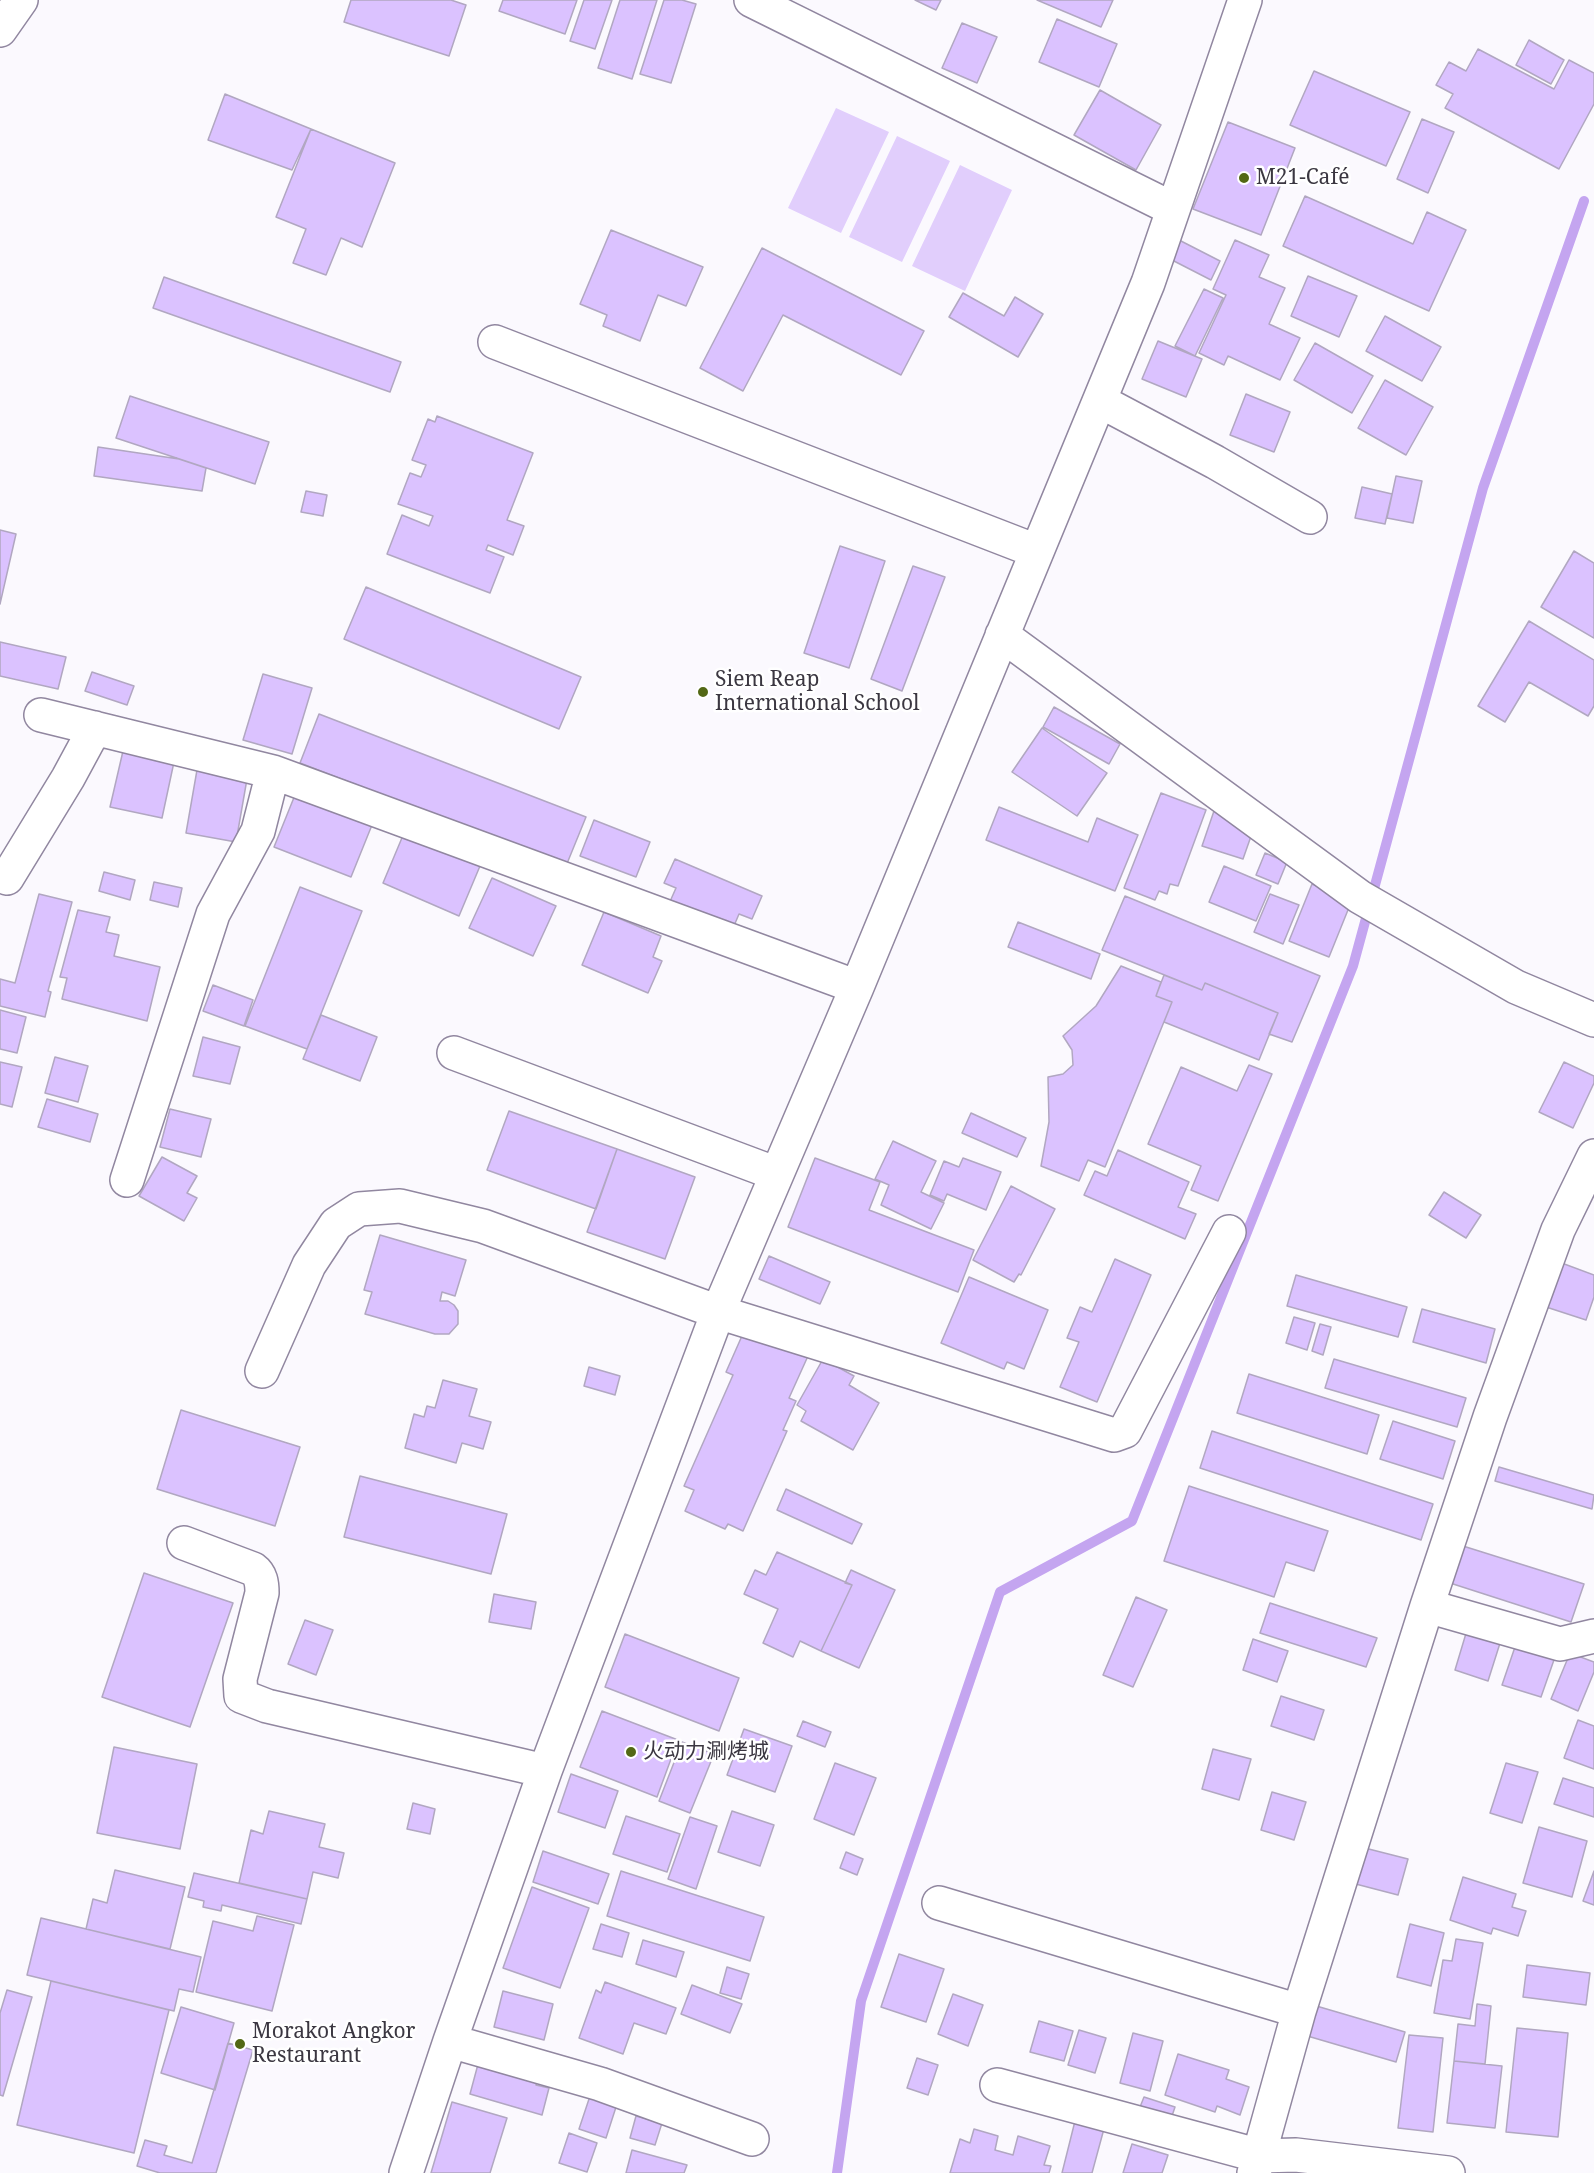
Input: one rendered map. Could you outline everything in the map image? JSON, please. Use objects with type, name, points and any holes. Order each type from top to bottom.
[{"type":"street","points":[[0,30],[21,0]]},
{"type":"street","points":[[751,0],[1173,208]]},
{"type":"street","points":[[406,2173],[544,1772],[718,1312],[857,987],[1148,283],[1245,0]]},
{"type":"street","points":[[495,342],[1036,551]]},
{"type":"street","points":[[1100,401],[1215,462],[1310,517]]},
{"type":"street","points":[[1002,635],[1360,897],[1516,987],[1594,1020]]},
{"type":"street","points":[[41,715],[273,772],[857,987]]},
{"type":"street","points":[[7,879],[68,778],[95,728]]},
{"type":"street","points":[[127,1180],[213,914],[258,831],[273,772]]},
{"type":"street","points":[[454,1053],[777,1174]]},
{"type":"street","points":[[1257,2164],[1299,2011],[1427,1606],[1490,1418],[1558,1230],[1594,1156]]},
{"type":"street","points":[[262,1371],[309,1265],[336,1224],[359,1209],[400,1206],[483,1226],[718,1312],[1114,1435],[1125,1431],[1229,1232]]},
{"type":"street","points":[[184,1543],[253,1569],[258,1573],[262,1593],[240,1679],[241,1696],[267,1706],[544,1772]]},
{"type":"street","points":[[1427,1606],[1560,1644],[1594,1636]]},
{"type":"street","points":[[939,1903],[1299,2011]]},
{"type":"street","points":[[450,2041],[600,2084],[752,2139]]},
{"type":"street","points":[[997,2085],[1257,2164],[1296,2155],[1449,2173]]},
{"type":"shaded area","points":[[836,108],[889,132],[841,233],[788,208]]},
{"type":"shaded area","points":[[897,136],[950,161],[902,262],[849,237]]},
{"type":"shaded area","points":[[960,165],[1012,190],[965,291],[912,266]]},
{"type":"building","points":[[351,0],[451,0],[466,5],[449,56],[344,22]]},
{"type":"building","points":[[503,0],[577,0],[565,34],[499,11]]},
{"type":"building","points":[[584,0],[612,0],[595,49],[570,41]]},
{"type":"building","points":[[620,0],[657,0],[632,79],[598,68]]},
{"type":"building","points":[[664,0],[682,0],[696,4],[671,83],[640,74]]},
{"type":"building","points":[[915,0],[941,0],[936,10]]},
{"type":"building","points":[[1037,0],[1113,0],[1101,27]]},
{"type":"building","points":[[1057,19],[1117,44],[1099,87],[1039,62]]},
{"type":"building","points":[[962,23],[997,37],[977,83],[942,68]]},
{"type":"building","points":[[1529,40],[1564,60],[1551,84],[1516,65]]},
{"type":"building","points":[[1478,49],[1554,89],[1569,60],[1594,73],[1594,104],[1559,169],[1445,108],[1453,94],[1436,85],[1449,62],[1466,71]]},
{"type":"building","points":[[1314,71],[1410,112],[1386,166],[1290,125]]},
{"type":"building","points":[[1100,90],[1161,125],[1136,170],[1074,135]]},
{"type":"building","points":[[225,94],[311,129],[292,170],[208,140]]},
{"type":"building","points":[[1422,119],[1454,132],[1428,193],[1397,179]]},
{"type":"building","name":"M21-Café","points":[[1228,122],[1295,148],[1261,235],[1193,209]]},
{"type":"building","points":[[311,129],[395,163],[362,247],[341,238],[326,275],[293,263],[306,229],[276,217]]},
{"type":"building","points":[[1305,196],[1413,244],[1427,212],[1466,230],[1429,311],[1283,246]]},
{"type":"building","points":[[611,230],[703,267],[686,306],[658,295],[640,341],[603,326],[607,315],[580,304]]},
{"type":"building","points":[[1179,240],[1220,261],[1211,280],[1170,259]]},
{"type":"building","points":[[1235,240],[1269,255],[1259,277],[1285,288],[1269,324],[1300,338],[1280,380],[1228,356],[1224,365],[1199,353],[1226,295],[1213,289]]},
{"type":"building","points":[[762,248],[924,331],[901,375],[783,315],[743,391],[700,368]]},
{"type":"building","points":[[1308,276],[1357,296],[1339,337],[1291,316]]},
{"type":"building","points":[[164,277],[401,362],[390,392],[153,308]]},
{"type":"building","points":[[1204,289],[1223,298],[1195,356],[1175,346]]},
{"type":"building","points":[[963,293],[1004,316],[1015,297],[1043,314],[1018,357],[949,317]]},
{"type":"building","points":[[1385,316],[1441,347],[1422,381],[1366,351]]},
{"type":"building","points":[[1158,341],[1202,359],[1186,397],[1142,379]]},
{"type":"building","points":[[1315,343],[1373,376],[1352,413],[1294,380]]},
{"type":"building","points":[[1385,380],[1433,407],[1406,455],[1358,428]]},
{"type":"building","points":[[1246,394],[1290,412],[1274,452],[1230,435]]},
{"type":"building","points":[[130,396],[269,442],[255,484],[116,438]]},
{"type":"building","points":[[437,416],[533,453],[507,520],[524,526],[513,555],[488,545],[486,550],[504,557],[490,593],[387,554],[402,515],[429,526],[433,516],[398,504],[410,473],[421,477],[426,465],[412,460],[428,419],[435,422]]},
{"type":"building","points":[[98,447],[179,459],[206,468],[202,491],[94,476]]},
{"type":"building","points":[[1396,476],[1422,481],[1413,523],[1387,518]]},
{"type":"building","points":[[1362,487],[1392,494],[1385,524],[1355,518]]},
{"type":"building","points":[[306,491],[327,495],[323,516],[301,512]]},
{"type":"building","points":[[0,530],[16,534],[0,604]]},
{"type":"building","points":[[840,546],[885,561],[849,668],[804,653]]},
{"type":"building","points":[[1574,551],[1594,563],[1594,638],[1541,607]]},
{"type":"building","points":[[913,566],[945,577],[902,691],[871,679]]},
{"type":"building","points":[[366,587],[581,677],[559,729],[344,639]]},
{"type":"building","points":[[1529,621],[1594,660],[1594,706],[1588,716],[1529,682],[1505,722],[1478,706]]},
{"type":"building","points":[[0,642],[66,657],[58,689],[0,676]]},
{"type":"building","points":[[92,672],[134,686],[127,705],[85,691]]},
{"type":"building","points":[[263,674],[312,688],[292,754],[243,740]]},
{"type":"building","points":[[1054,707],[1120,744],[1109,764],[1043,727]]},
{"type":"building","points":[[319,714],[586,817],[566,866],[300,763]]},
{"type":"building","points":[[1042,728],[1107,773],[1077,816],[1012,772]]},
{"type":"building","points":[[123,751],[174,762],[162,818],[110,807]]},
{"type":"building","points":[[197,770],[247,779],[236,842],[186,833]]},
{"type":"building","points":[[297,790],[374,820],[351,877],[274,847]]},
{"type":"building","points":[[1161,793],[1206,810],[1178,886],[1170,884],[1167,894],[1159,891],[1155,900],[1124,888]]},
{"type":"building","points":[[999,807],[1088,842],[1097,818],[1138,835],[1115,891],[986,840]]},
{"type":"building","points":[[1215,808],[1256,822],[1243,859],[1202,846]]},
{"type":"building","points":[[594,820],[650,842],[636,877],[580,856]]},
{"type":"building","points":[[404,833],[480,866],[459,916],[383,883]]},
{"type":"building","points":[[1265,853],[1287,862],[1278,884],[1256,875]]},
{"type":"building","points":[[675,859],[762,896],[752,919],[739,914],[731,933],[668,906],[676,888],[664,883]]},
{"type":"building","points":[[1224,866],[1271,886],[1256,921],[1209,902]]},
{"type":"building","points":[[104,872],[135,880],[130,900],[99,891]]},
{"type":"building","points":[[492,878],[556,906],[533,956],[469,928]]},
{"type":"building","points":[[154,882],[182,888],[178,907],[150,900]]},
{"type":"building","points":[[1312,884],[1352,900],[1329,957],[1289,941]]},
{"type":"building","points":[[300,887],[362,911],[307,1049],[245,1026]]},
{"type":"building","points":[[39,894],[72,902],[48,991],[51,992],[45,1017],[0,1006],[0,979],[15,983]]},
{"type":"building","points":[[1270,894],[1299,905],[1283,944],[1254,932]]},
{"type":"building","points":[[1125,896],[1320,976],[1292,1042],[1269,1034],[1278,1013],[1205,983],[1202,990],[1102,950]]},
{"type":"building","points":[[78,910],[110,917],[106,932],[119,935],[114,956],[160,967],[147,1021],[62,999],[67,978],[60,977]]},
{"type":"building","points":[[604,912],[661,936],[653,957],[662,961],[648,993],[582,965]]},
{"type":"building","points":[[1018,922],[1100,954],[1091,979],[1008,947]]},
{"type":"building","points":[[1121,966],[1161,982],[1156,996],[1172,1002],[1105,1167],[1088,1160],[1079,1181],[1041,1166],[1049,1122],[1048,1077],[1063,1074],[1073,1065],[1072,1050],[1063,1036],[1096,1006]]},
{"type":"building","points":[[1164,975],[1202,990],[1205,983],[1278,1013],[1259,1060],[1164,1022],[1172,1002],[1156,996]]},
{"type":"building","points":[[213,985],[253,1000],[244,1026],[203,1011]]},
{"type":"building","points":[[0,1010],[26,1017],[17,1053],[0,1049]]},
{"type":"building","points":[[321,1015],[377,1037],[360,1081],[303,1059]]},
{"type":"building","points":[[203,1037],[240,1047],[230,1084],[193,1076]]},
{"type":"building","points":[[55,1057],[88,1066],[78,1102],[45,1093]]},
{"type":"building","points":[[0,1062],[22,1067],[12,1107],[0,1104]]},
{"type":"building","points":[[1564,1062],[1594,1076],[1594,1083],[1573,1128],[1539,1112]]},
{"type":"building","points":[[1249,1065],[1272,1074],[1218,1201],[1191,1190],[1201,1166],[1148,1144],[1181,1067],[1237,1091]]},
{"type":"building","points":[[47,1099],[98,1114],[90,1142],[38,1127]]},
{"type":"building","points":[[170,1109],[211,1119],[201,1157],[160,1147]]},
{"type":"building","points":[[509,1111],[617,1149],[596,1209],[487,1170]]},
{"type":"building","points":[[971,1113],[1026,1138],[1017,1157],[962,1133]]},
{"type":"building","points":[[893,1141],[936,1161],[921,1192],[944,1203],[931,1229],[881,1205],[889,1185],[875,1179]]},
{"type":"building","points":[[617,1149],[695,1177],[665,1259],[587,1232]]},
{"type":"building","points":[[1118,1150],[1189,1182],[1178,1207],[1196,1214],[1185,1239],[1084,1195],[1095,1171],[1107,1176]]},
{"type":"building","points":[[162,1157],[197,1176],[187,1193],[197,1198],[184,1221],[139,1196]]},
{"type":"building","points":[[815,1158],[880,1182],[869,1210],[974,1250],[958,1292],[788,1227]]},
{"type":"building","points":[[963,1158],[1001,1172],[986,1210],[947,1194],[944,1201],[930,1195],[944,1161],[959,1167]]},
{"type":"building","points":[[1011,1186],[1055,1209],[1021,1275],[1019,1274],[1014,1282],[973,1260]]},
{"type":"building","points":[[1444,1192],[1481,1215],[1466,1238],[1429,1215]]},
{"type":"building","points":[[380,1235],[466,1260],[455,1296],[442,1292],[440,1301],[448,1301],[458,1311],[458,1324],[449,1334],[435,1334],[365,1314],[372,1292],[364,1290]]},
{"type":"building","points":[[769,1256],[830,1282],[820,1304],[759,1279]]},
{"type":"building","points":[[1115,1259],[1151,1275],[1097,1402],[1060,1387],[1079,1342],[1067,1338],[1080,1307],[1092,1312]]},
{"type":"building","points":[[1559,1262],[1594,1275],[1594,1297],[1586,1320],[1543,1306]]},
{"type":"building","points":[[1296,1275],[1407,1307],[1398,1337],[1287,1306]]},
{"type":"building","points":[[969,1277],[1048,1310],[1024,1369],[1007,1362],[1004,1369],[941,1343]]},
{"type":"building","points":[[1422,1309],[1495,1329],[1486,1363],[1413,1342]]},
{"type":"building","points":[[1294,1317],[1315,1323],[1307,1350],[1286,1343]]},
{"type":"building","points":[[1320,1324],[1331,1327],[1323,1355],[1312,1351]]},
{"type":"building","points":[[745,1329],[808,1356],[789,1398],[796,1401],[783,1430],[787,1431],[743,1531],[728,1524],[725,1529],[685,1511],[694,1490],[684,1486],[733,1375],[726,1372]]},
{"type":"building","points":[[823,1359],[854,1376],[849,1385],[879,1403],[853,1450],[801,1421],[806,1411],[797,1405]]},
{"type":"building","points":[[1334,1359],[1466,1398],[1457,1427],[1325,1388]]},
{"type":"building","points":[[589,1367],[620,1376],[615,1395],[584,1386]]},
{"type":"building","points":[[1249,1374],[1379,1415],[1367,1454],[1237,1413]]},
{"type":"building","points":[[443,1380],[477,1389],[469,1416],[491,1422],[483,1449],[462,1443],[456,1463],[405,1448],[414,1414],[424,1417],[427,1406],[435,1408]]},
{"type":"building","points":[[181,1410],[300,1447],[275,1526],[157,1489]]},
{"type":"building","points":[[1393,1421],[1455,1441],[1443,1479],[1380,1459]]},
{"type":"building","points":[[1212,1431],[1433,1504],[1421,1540],[1200,1468]]},
{"type":"building","points":[[1499,1467],[1594,1495],[1592,1509],[1495,1481]]},
{"type":"building","points":[[360,1476],[507,1514],[491,1574],[344,1537]]},
{"type":"building","points":[[1189,1486],[1328,1531],[1314,1571],[1286,1562],[1274,1597],[1164,1561]]},
{"type":"building","points":[[786,1489],[862,1524],[852,1544],[777,1510]]},
{"type":"building","points":[[1463,1546],[1584,1584],[1571,1622],[1450,1583]]},
{"type":"building","points":[[777,1552],[852,1585],[821,1651],[800,1641],[793,1657],[763,1643],[778,1609],[744,1594],[755,1570],[766,1575]]},
{"type":"building","points":[[851,1570],[895,1590],[859,1668],[821,1651],[852,1585],[845,1583]]},
{"type":"building","points":[[144,1573],[233,1603],[190,1727],[102,1697]]},
{"type":"building","points":[[494,1594],[536,1602],[531,1629],[489,1622]]},
{"type":"building","points":[[1136,1597],[1167,1610],[1133,1687],[1103,1675]]},
{"type":"building","points":[[1270,1603],[1377,1638],[1366,1667],[1260,1633]]},
{"type":"building","points":[[305,1620],[333,1630],[316,1675],[288,1664]]},
{"type":"building","points":[[1467,1630],[1501,1640],[1488,1681],[1455,1670]]},
{"type":"building","points":[[625,1634],[739,1678],[719,1731],[605,1687]]},
{"type":"building","points":[[1253,1639],[1288,1651],[1277,1682],[1243,1670]]},
{"type":"building","points":[[1516,1644],[1555,1657],[1541,1697],[1502,1685]]},
{"type":"building","points":[[1570,1653],[1594,1662],[1594,1672],[1578,1711],[1551,1699]]},
{"type":"building","points":[[1281,1696],[1324,1710],[1314,1740],[1271,1726]]},
{"type":"building","points":[[602,1711],[678,1740],[657,1797],[580,1767]]},
{"type":"building","points":[[1578,1720],[1594,1726],[1594,1769],[1564,1758]]},
{"type":"building","points":[[803,1721],[831,1732],[825,1747],[797,1736]]},
{"type":"building","points":[[744,1729],[792,1746],[775,1792],[727,1775]]},
{"type":"building","points":[[682,1742],[714,1754],[690,1813],[659,1801]]},
{"type":"building","points":[[114,1747],[197,1764],[180,1849],[97,1833]]},
{"type":"building","points":[[1213,1749],[1251,1759],[1239,1800],[1202,1789]]},
{"type":"building","points":[[835,1763],[876,1778],[854,1835],[814,1819]]},
{"type":"building","points":[[1506,1763],[1538,1772],[1522,1823],[1490,1813]]},
{"type":"building","points":[[571,1774],[618,1791],[605,1828],[558,1812]]},
{"type":"building","points":[[1563,1778],[1594,1788],[1594,1817],[1554,1804]]},
{"type":"building","points":[[1272,1792],[1306,1802],[1294,1840],[1261,1830]]},
{"type":"building","points":[[413,1803],[435,1809],[430,1834],[407,1829]]},
{"type":"building","points":[[269,1811],[325,1824],[319,1847],[344,1853],[338,1878],[313,1872],[307,1899],[239,1883],[251,1830],[263,1834]]},
{"type":"building","points":[[732,1811],[774,1825],[760,1866],[718,1852]]},
{"type":"building","points":[[626,1816],[680,1834],[667,1872],[613,1854]]},
{"type":"building","points":[[690,1817],[717,1826],[696,1889],[668,1879]]},
{"type":"building","points":[[1539,1827],[1587,1841],[1572,1897],[1523,1883]]},
{"type":"building","points":[[1357,1846],[1408,1859],[1398,1895],[1348,1882]]},
{"type":"building","points":[[543,1851],[609,1874],[598,1904],[533,1882]]},
{"type":"building","points":[[846,1852],[863,1859],[857,1875],[840,1868]]},
{"type":"building","points":[[115,1870],[185,1887],[170,1949],[86,1929],[93,1899],[107,1903]]},
{"type":"building","points":[[621,1871],[764,1917],[750,1961],[607,1916]]},
{"type":"building","points":[[1594,1871],[1594,1905],[1583,1901]]},
{"type":"building","points":[[194,1873],[307,1899],[301,1924],[222,1905],[221,1911],[203,1907],[204,1901],[188,1897]]},
{"type":"building","points":[[1463,1877],[1516,1894],[1512,1907],[1526,1911],[1518,1936],[1493,1928],[1491,1934],[1450,1920]]},
{"type":"building","points":[[532,1887],[589,1908],[560,1988],[503,1968]]},
{"type":"building","points":[[257,1916],[294,1925],[272,2011],[196,1992],[213,1921],[253,1931]]},
{"type":"building","points":[[41,1918],[201,1957],[193,1992],[179,1989],[174,2011],[27,1975]]},
{"type":"building","points":[[601,1924],[629,1933],[622,1957],[593,1949]]},
{"type":"building","points":[[1410,1924],[1444,1933],[1431,1986],[1397,1977]]},
{"type":"building","points":[[1456,1939],[1483,1943],[1470,2019],[1434,2013],[1443,1960],[1452,1961]]},
{"type":"building","points":[[643,1940],[684,1952],[676,1977],[636,1964]]},
{"type":"building","points":[[899,1954],[944,1969],[926,2022],[881,2007]]},
{"type":"building","points":[[1527,1965],[1590,1973],[1586,2005],[1523,1997]]},
{"type":"building","points":[[727,1967],[749,1974],[741,1999],[720,1993]]},
{"type":"building","points":[[51,1981],[169,2010],[134,2153],[17,2125]]},
{"type":"building","points":[[605,1982],[676,2008],[666,2034],[634,2023],[623,2054],[579,2038],[596,1990],[601,1993]]},
{"type":"building","points":[[692,1985],[742,2004],[730,2033],[681,2014]]},
{"type":"building","points":[[7,1990],[32,1997],[3,2096],[0,2095],[0,2013]]},
{"type":"building","points":[[503,1991],[553,2004],[544,2040],[494,2027]]},
{"type":"building","points":[[953,1994],[983,2005],[968,2046],[938,2034]]},
{"type":"building","points":[[1477,2004],[1491,2006],[1485,2064],[1454,2061],[1458,2024],[1475,2026]]},
{"type":"building","points":[[1313,2005],[1405,2032],[1396,2062],[1304,2035]]},
{"type":"building","points":[[181,2007],[234,2023],[215,2090],[161,2073]]},
{"type":"building","points":[[1039,2021],[1073,2031],[1064,2061],[1030,2052]]},
{"type":"building","points":[[1517,2028],[1568,2033],[1558,2137],[1506,2132]]},
{"type":"building","points":[[1079,2030],[1106,2038],[1095,2073],[1068,2065]]},
{"type":"building","points":[[1133,2033],[1163,2041],[1150,2091],[1120,2083]]},
{"type":"building","points":[[1409,2035],[1443,2038],[1433,2132],[1398,2128]]},
{"type":"building","points":[[228,2043],[253,2050],[216,2173],[160,2173],[137,2166],[145,2140],[167,2146],[164,2155],[192,2163]]},
{"type":"building","points":[[481,2053],[540,2069],[536,2085],[549,2088],[542,2115],[470,2094]]},
{"type":"building","points":[[1178,2054],[1229,2070],[1226,2079],[1249,2087],[1240,2115],[1217,2106],[1215,2112],[1165,2095]]},
{"type":"building","points":[[917,2058],[938,2065],[928,2095],[907,2088]]},
{"type":"building","points":[[1454,2061],[1502,2066],[1495,2128],[1447,2123]]},
{"type":"building","points":[[590,2096],[617,2104],[606,2138],[579,2129]]},
{"type":"building","points":[[1144,2097],[1175,2107],[1170,2122],[1138,2112]]},
{"type":"building","points":[[452,2102],[507,2118],[490,2173],[431,2173]]},
{"type":"building","points":[[636,2116],[662,2123],[655,2145],[630,2138]]},
{"type":"building","points":[[1076,2117],[1105,2125],[1092,2173],[1062,2173]]},
{"type":"building","points":[[974,2129],[998,2136],[995,2150],[1013,2155],[1018,2136],[1050,2146],[1044,2165],[1051,2166],[1049,2173],[950,2173],[960,2139],[970,2143]]},
{"type":"building","points":[[569,2133],[597,2143],[587,2172],[559,2163]]},
{"type":"building","points":[[1132,2144],[1168,2155],[1162,2173],[1123,2173]]},
{"type":"building","points":[[632,2150],[687,2165],[684,2173],[626,2173]]},
{"type":"waterway","points":[[837,2173],[861,2001],[1000,1592],[1132,1521],[1353,966],[1483,488],[1584,201]]},
{"type":"place","name":"M21-Café","points":[[1244,178]]},
{"type":"place","name":"Siem Reap International School","points":[[703,692]]},
{"type":"place","name":"火动力涮烤城","points":[[631,1752]]},
{"type":"place","name":"Morakot Angkor Restaurant","points":[[240,2044]]}]
